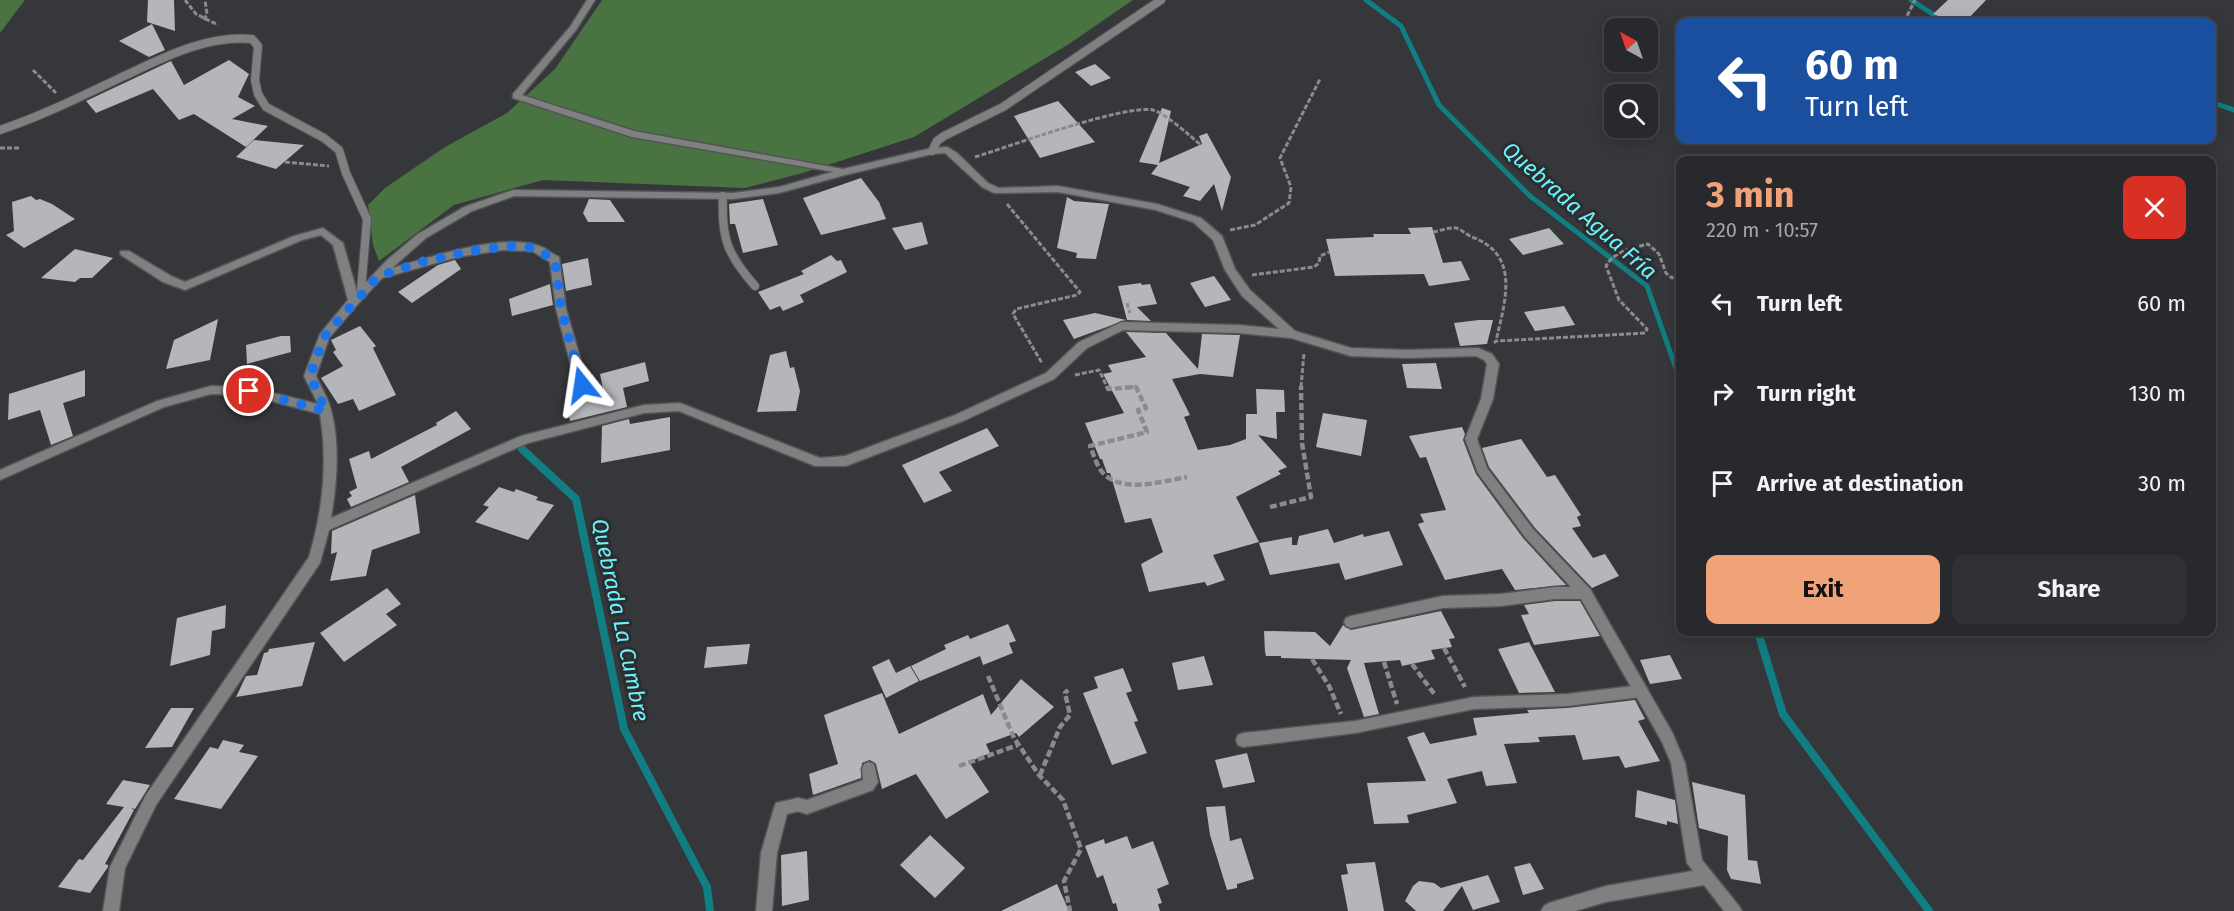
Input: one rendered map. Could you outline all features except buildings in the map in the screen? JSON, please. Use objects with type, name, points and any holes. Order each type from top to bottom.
[{"type":"street","points":[[591,0],[573,28],[516,96],[632,134],[843,172]]},
{"type":"street","points":[[111,911],[118,867],[151,800],[315,559],[325,526],[330,446],[326,411],[310,376],[324,337],[358,296],[422,236],[468,209],[513,193],[723,196],[778,190],[843,172],[932,151],[947,150],[985,185],[998,191],[1058,189],[1146,205],[1197,220],[1218,238],[1234,276],[1246,293],[1291,334]]},
{"type":"street","points":[[125,253],[167,279],[185,286],[298,238],[323,231],[338,243],[358,296]]},
{"type":"street","points":[[377,277],[421,262],[471,251],[510,246],[534,248],[555,260],[561,309],[582,385]]},
{"type":"street","points":[[325,526],[525,439],[644,409],[680,407],[819,463],[846,461],[959,418],[1050,375],[1083,345],[1122,326],[1228,328],[1291,334],[1351,352],[1407,354],[1478,352],[1493,364],[1487,399],[1471,439],[1482,470],[1529,533],[1585,593],[1641,691],[1678,763],[1695,863],[1704,877],[1734,911]]},
{"type":"street","points":[[0,475],[161,404],[211,390],[249,391],[326,411]]},
{"type":"street","points":[[1351,622],[1443,602],[1501,600],[1555,593],[1585,593]]},
{"type":"street","points":[[1243,740],[1347,728],[1473,703],[1567,700],[1641,691]]},
{"type":"street","points":[[764,911],[769,853],[781,808],[798,805],[807,807],[868,785],[872,782],[869,769]]},
{"type":"street","points":[[1549,911],[1606,894],[1704,877]]},
{"type":"lane","points":[[932,151],[937,141],[944,136],[1003,107],[1029,91],[1161,0]]},
{"type":"lane","points":[[0,130],[29,120],[188,47],[240,38],[252,39],[258,46],[255,80],[258,94],[266,107],[324,138],[339,150],[344,168],[366,219],[358,296]]},
{"type":"lane","points":[[723,196],[721,229],[732,261],[755,286]]},
{"type":"path","points":[[204,20],[207,14],[205,0]]},
{"type":"path","points":[[1906,18],[1915,0]]},
{"type":"path","points":[[33,70],[56,93]]},
{"type":"path","points":[[1210,231],[1249,230],[1289,203],[1291,187],[1280,158],[1320,79]]},
{"type":"path","points":[[963,163],[984,153],[1097,119],[1142,109],[1155,110],[1201,145]]},
{"type":"path","points":[[0,148],[19,148]]},
{"type":"path","points":[[285,162],[344,168]]},
{"type":"path","points":[[998,191],[1080,292],[1016,309],[1013,314],[1050,375],[1072,375],[1099,370],[1108,389],[1136,387],[1146,408],[1138,410],[1147,432],[1090,446],[1105,476],[1116,481],[1137,483],[1187,477]]},
{"type":"path","points":[[1433,232],[1456,228],[1466,237],[1490,245],[1496,251],[1506,278],[1506,294],[1496,341],[1484,356]]},
{"type":"path","points":[[1496,341],[1645,333],[1647,329],[1618,300],[1606,266],[1607,261],[1625,249],[1648,244],[1659,254],[1666,273],[1672,278],[1676,274]]},
{"type":"path","points":[[1234,276],[1314,267],[1319,263],[1320,256],[1329,252]]},
{"type":"path","points":[[1270,507],[1311,497],[1304,469],[1299,411],[1300,382],[1306,340]]},
{"type":"path","points":[[1444,648],[1473,703]]},
{"type":"path","points":[[1312,659],[1329,686],[1347,728]]},
{"type":"path","points":[[1384,662],[1402,718]]},
{"type":"path","points":[[1412,664],[1444,708]]},
{"type":"path","points":[[988,676],[1018,745],[1039,775],[1063,800],[1081,849],[1064,881],[1070,911]]},
{"type":"path","points":[[1039,775],[1060,727],[1070,715],[1065,693],[1068,690]]},
{"type":"path","points":[[959,766],[1018,745]]},
{"type":"green space","points":[[0,0],[25,0],[0,33]]},
{"type":"green space","points":[[602,0],[1133,0],[1069,44],[914,137],[803,173],[745,188],[543,180],[454,205],[379,261],[373,245],[368,205],[385,188],[445,147],[507,113],[555,69]]},
{"type":"waterway","name":"Quebrada Agua Fría","points":[[1366,0],[1401,26],[1439,105],[1530,196],[1647,286],[1676,369]]},
{"type":"waterway","points":[[1911,0],[1939,18]]},
{"type":"waterway","points":[[2216,104],[2234,110]]},
{"type":"waterway","name":"Quebrada La Cumbre","points":[[522,449],[576,499],[624,729],[707,887],[710,911]]},
{"type":"waterway","name":"Quebrada Agua Fría","points":[[1759,636],[1783,714],[1929,911]]},
{"type":"route","points":[[249,391],[326,411],[310,376],[324,337],[362,291],[377,277],[421,262],[471,251],[510,246],[534,248],[555,260],[561,309],[582,385]]}]
